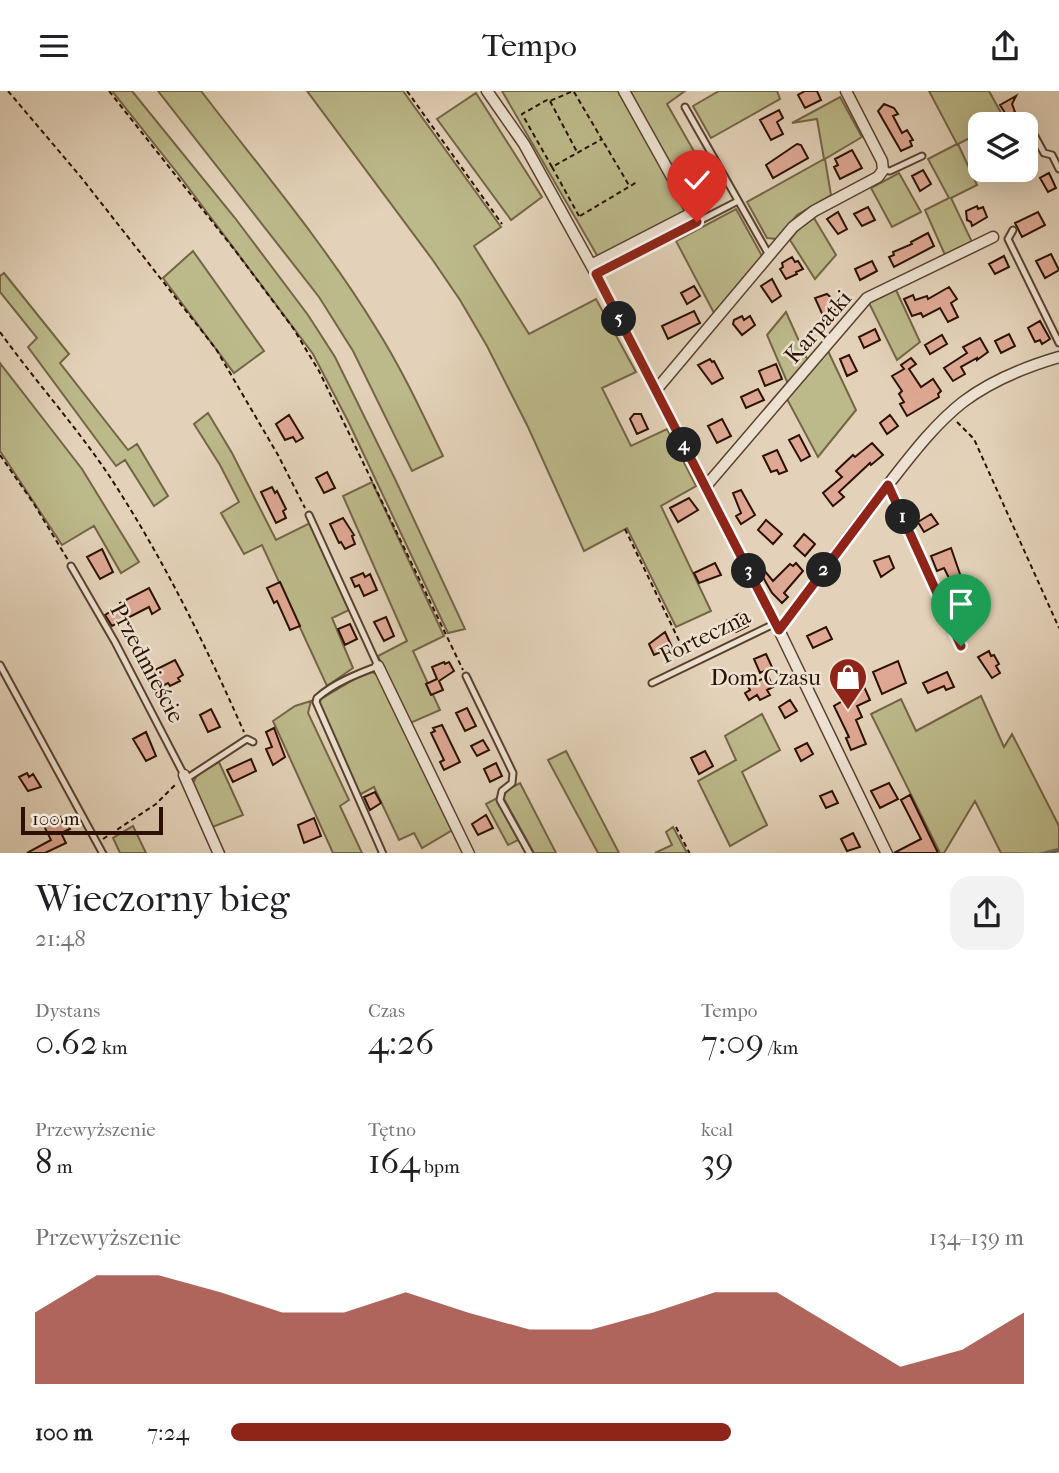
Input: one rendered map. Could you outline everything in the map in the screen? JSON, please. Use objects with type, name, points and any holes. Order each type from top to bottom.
[{"type":"street","points":[[487,91],[524,144],[594,269],[777,627],[887,853]]},
{"type":"street","points":[[594,269],[694,217],[624,91]]},
{"type":"street","points":[[656,390],[802,218],[878,177],[883,170],[882,161],[846,91]]},
{"type":"street","name":"Karpatki","points":[[706,486],[867,299],[993,237]]},
{"type":"street","name":"Forteczna","points":[[777,627],[922,442],[948,414],[1000,379],[1059,357]]},
{"type":"street","points":[[378,666],[470,853]]},
{"type":"street","name":"Przedmieście","points":[[185,777],[219,853]]},
{"type":"lane","points":[[685,107],[769,255]]},
{"type":"lane","points":[[1038,142],[1044,153],[1052,155],[1059,169]]},
{"type":"lane","points":[[883,170],[890,171],[922,156]]},
{"type":"lane","points":[[694,217],[738,201]]},
{"type":"lane","points":[[1013,230],[1008,239],[1059,343]]},
{"type":"lane","points":[[888,485],[961,646]]},
{"type":"lane","points":[[309,515],[378,666],[356,674],[322,694],[316,702],[383,853]]},
{"type":"lane","name":"Przedmieście","points":[[71,566],[115,642],[185,777]]},
{"type":"lane","name":"Forteczna","points":[[652,683],[777,627]]},
{"type":"lane","points":[[0,664],[103,853]]},
{"type":"lane","points":[[466,676],[513,773],[513,779],[502,791],[500,800],[530,853]]},
{"type":"lane","points":[[185,777],[250,741]]},
{"type":"path","points":[[8,91],[80,176],[216,349],[278,455],[309,515]]},
{"type":"path","points":[[109,91],[293,328],[319,371],[466,676]]},
{"type":"path","points":[[407,91],[502,223]]},
{"type":"path","points":[[630,187],[573,91],[547,100],[522,114],[579,216],[630,187],[638,182]]},
{"type":"path","points":[[550,101],[578,153]]},
{"type":"path","points":[[552,167],[602,139]]},
{"type":"path","points":[[0,332],[76,429],[140,523],[173,582],[250,741]]},
{"type":"path","points":[[948,414],[974,439],[1059,628]]},
{"type":"path","points":[[0,455],[34,504],[71,566]]},
{"type":"path","points":[[625,529],[691,664]]},
{"type":"path","points":[[97,842],[156,804],[185,777]]},
{"type":"path","points":[[676,827],[690,853]]},
{"type":"shaded area","points":[[112,91],[132,91],[235,218],[308,315],[335,357],[465,629],[448,633],[348,421],[313,354],[179,175]]},
{"type":"shaded area","points":[[158,91],[201,91],[339,271],[403,375],[443,456],[412,471],[353,351],[319,297]]},
{"type":"shaded area","points":[[307,91],[403,91],[501,227],[474,246],[529,334],[596,299],[636,372],[602,388],[631,446],[667,429],[696,486],[661,506],[711,611],[676,627],[627,528],[584,551],[528,427],[460,300]]},
{"type":"shaded area","points":[[502,91],[685,91],[667,104],[716,190],[714,196],[598,257]]},
{"type":"shaded area","points":[[719,91],[777,91],[780,99],[711,138],[693,106]]},
{"type":"shaded area","points":[[929,91],[989,91],[1001,112],[968,112],[968,139],[958,144],[968,166],[968,182],[976,182],[977,185],[951,198],[972,242],[945,255],[925,210],[949,198],[928,159],[957,144]]},
{"type":"shaded area","points":[[476,93],[542,197],[511,220],[437,119]]},
{"type":"shaded area","points":[[840,97],[862,137],[825,159],[831,195],[797,215],[777,239],[767,238],[747,202],[824,159],[817,119],[792,123]]},
{"type":"shaded area","points":[[899,173],[921,212],[892,227],[871,188]]},
{"type":"shaded area","points":[[736,209],[762,256],[714,313],[676,241]]},
{"type":"shaded area","points":[[814,218],[836,255],[815,279],[790,240],[804,222]]},
{"type":"shaded area","points":[[193,251],[264,351],[234,373],[163,278]]},
{"type":"shaded area","points":[[4,273],[69,354],[60,363],[128,450],[137,444],[168,496],[154,506],[125,460],[116,466],[28,347],[37,338],[0,292],[0,276]]},
{"type":"shaded area","points":[[896,290],[920,342],[897,360],[869,303]]},
{"type":"shaded area","points":[[786,312],[808,361],[788,384],[767,335]]},
{"type":"shaded area","points":[[828,351],[856,410],[818,457],[787,399]]},
{"type":"shaded area","points":[[0,363],[82,469],[139,562],[121,573],[94,526],[62,545],[0,451]]},
{"type":"shaded area","points":[[208,413],[232,453],[276,540],[310,523],[349,610],[332,618],[353,668],[327,686],[262,545],[244,554],[221,513],[239,502],[194,424]]},
{"type":"shaded area","points":[[372,482],[444,636],[413,651],[440,710],[408,724],[378,656],[407,641],[343,496]]},
{"type":"shaded area","points":[[372,672],[379,676],[454,829],[422,848],[414,833],[399,840],[374,787],[359,795],[319,705],[321,699],[358,677]]},
{"type":"shaded area","points":[[981,696],[1004,747],[1012,734],[1059,826],[1059,851],[1001,853],[975,801],[944,853],[940,853],[871,714],[901,699],[916,731]]},
{"type":"shaded area","points":[[311,701],[308,713],[349,800],[340,806],[362,853],[333,853],[273,721],[295,706]]},
{"type":"shaded area","points":[[762,714],[780,750],[742,772],[767,825],[730,846],[698,781],[736,760],[725,736]]},
{"type":"shaded area","points":[[566,751],[619,853],[598,853],[548,760]]},
{"type":"shaded area","points":[[219,762],[243,815],[210,828],[192,785],[197,775]]},
{"type":"shaded area","points":[[520,783],[556,853],[534,853],[503,797],[507,790]]},
{"type":"shaded area","points":[[497,798],[520,839],[508,845],[486,804]]},
{"type":"shaded area","points":[[133,826],[146,853],[120,853],[113,838]]},
{"type":"shaded area","points":[[673,827],[687,853],[655,853],[672,845],[666,832]]},
{"type":"building","points":[[805,91],[817,91],[821,100],[805,108],[798,95]]},
{"type":"building","points":[[1016,96],[1012,104],[1015,112],[1004,112],[1000,105]]},
{"type":"building","points":[[884,104],[894,108],[898,114],[893,116],[902,133],[907,130],[913,140],[910,141],[912,146],[901,151],[878,111]]},
{"type":"building","points":[[779,110],[783,118],[777,122],[783,134],[771,140],[760,120]]},
{"type":"building","points":[[797,144],[801,145],[808,158],[773,178],[766,165]]},
{"type":"building","points":[[852,150],[862,168],[840,179],[834,167],[838,165],[835,159]]},
{"type":"building","points":[[923,170],[931,184],[920,191],[912,176]]},
{"type":"building","points":[[1049,173],[1056,188],[1048,192],[1040,178]]},
{"type":"building","points":[[977,206],[978,209],[983,207],[987,217],[972,226],[967,220],[966,211]]},
{"type":"building","points":[[868,207],[875,220],[862,226],[854,214]]},
{"type":"building","points":[[838,212],[847,229],[838,234],[827,219]]},
{"type":"building","points":[[1038,212],[1045,225],[1022,237],[1015,223]]},
{"type":"building","points":[[928,233],[934,246],[894,267],[889,257],[894,255],[893,252]]},
{"type":"building","points":[[1051,254],[1059,270],[1045,278],[1036,261]]},
{"type":"building","points":[[1004,256],[1009,267],[995,274],[989,264]]},
{"type":"building","points":[[792,257],[803,269],[786,279],[780,269],[783,267],[782,263]]},
{"type":"building","points":[[872,261],[877,271],[860,280],[855,269]]},
{"type":"building","points":[[772,279],[781,296],[772,302],[761,286]]},
{"type":"building","points":[[694,286],[700,296],[687,304],[681,293]]},
{"type":"building","points":[[949,287],[957,299],[951,303],[958,317],[948,322],[940,308],[923,317],[921,313],[912,316],[904,299],[913,295],[915,300],[927,296],[928,299]]},
{"type":"building","points":[[827,294],[836,302],[836,307],[833,314],[824,318],[815,298]]},
{"type":"building","points":[[694,311],[700,323],[668,339],[662,326]]},
{"type":"building","points":[[742,316],[744,320],[750,316],[755,325],[742,335],[733,324],[734,320]]},
{"type":"building","points":[[1040,321],[1050,339],[1042,344],[1040,340],[1035,342],[1028,328]]},
{"type":"building","points":[[875,329],[880,340],[864,348],[859,337]]},
{"type":"building","points":[[1009,334],[1015,346],[1001,353],[995,341]]},
{"type":"building","points":[[942,335],[947,344],[930,354],[925,345]]},
{"type":"building","points":[[980,338],[988,352],[961,367],[965,374],[953,381],[944,368],[967,353],[963,347]]},
{"type":"building","points":[[849,355],[857,371],[847,376],[840,359]]},
{"type":"building","points":[[911,358],[916,364],[909,369],[921,387],[933,379],[941,391],[939,397],[907,416],[900,404],[904,402],[899,394],[902,391],[892,376],[904,369],[901,365]]},
{"type":"building","points":[[710,359],[714,361],[723,378],[712,384],[698,365]]},
{"type":"building","points":[[776,364],[782,379],[765,386],[759,371]]},
{"type":"building","points":[[758,389],[764,400],[746,408],[741,397]]},
{"type":"building","points":[[634,414],[641,414],[648,429],[637,434],[630,419]]},
{"type":"building","points":[[289,415],[303,438],[296,442],[293,437],[285,440],[276,424]]},
{"type":"building","points":[[890,415],[898,426],[887,434],[880,423]]},
{"type":"building","points":[[722,419],[731,436],[717,443],[708,426]]},
{"type":"building","points":[[799,435],[810,456],[801,461],[789,440]]},
{"type":"building","points":[[872,443],[883,455],[871,465],[870,463],[839,492],[844,497],[833,506],[823,493],[842,477],[836,471],[853,455],[855,457]]},
{"type":"building","points":[[777,450],[787,471],[779,474],[777,470],[771,472],[763,456]]},
{"type":"building","points":[[327,472],[335,488],[324,493],[316,478]]},
{"type":"building","points":[[272,487],[286,509],[283,511],[286,518],[276,523],[261,492]]},
{"type":"building","points":[[741,490],[755,515],[741,524],[736,516],[741,513],[733,493]]},
{"type":"building","points":[[689,498],[698,510],[678,522],[670,508]]},
{"type":"building","points":[[931,514],[938,524],[924,532],[918,522]]},
{"type":"building","points":[[343,518],[354,535],[355,544],[345,549],[330,524]]},
{"type":"building","points":[[766,520],[782,534],[773,544],[758,530]]},
{"type":"building","points":[[804,534],[815,544],[805,556],[794,546]]},
{"type":"building","points":[[951,548],[961,577],[951,582],[944,568],[937,571],[931,556]]},
{"type":"building","points":[[102,549],[113,572],[100,579],[87,557]]},
{"type":"building","points":[[889,556],[894,568],[881,577],[874,561]]},
{"type":"building","points":[[715,563],[721,575],[699,583],[694,573]]},
{"type":"building","points":[[796,563],[803,571],[784,593],[788,597],[782,603],[772,593],[760,572],[764,570],[773,581],[790,564],[793,566]]},
{"type":"building","points":[[363,573],[365,577],[370,574],[377,590],[364,596],[359,585],[355,587],[351,578]]},
{"type":"building","points":[[280,582],[300,626],[290,630],[277,601],[274,603],[267,588]]},
{"type":"building","points":[[149,588],[160,609],[152,614],[149,607],[112,626],[105,615],[121,605],[120,603]]},
{"type":"building","points":[[741,613],[748,626],[736,632],[731,630],[726,621]]},
{"type":"building","points":[[386,617],[394,636],[384,641],[374,622]]},
{"type":"building","points":[[350,624],[357,639],[345,645],[338,629]]},
{"type":"building","points":[[826,627],[832,639],[813,648],[807,636]]},
{"type":"building","points":[[665,632],[672,647],[654,655],[649,644]]},
{"type":"building","points":[[989,651],[999,664],[996,666],[1000,673],[992,678],[978,657]]},
{"type":"building","points":[[766,654],[772,667],[760,673],[754,659]]},
{"type":"building","points":[[175,660],[183,675],[178,678],[180,681],[170,686],[168,683],[153,691],[145,675]]},
{"type":"building","points":[[898,661],[906,683],[882,694],[873,672]]},
{"type":"building","points":[[449,662],[454,671],[439,681],[443,690],[431,695],[426,684],[437,679],[432,667]]},
{"type":"building","points":[[947,672],[954,687],[946,690],[944,686],[928,693],[923,683]]},
{"type":"building","points":[[768,676],[773,687],[767,690],[770,695],[760,700],[757,695],[749,700],[745,693],[750,690],[748,686]]},
{"type":"building","points":[[847,678],[852,687],[862,682],[870,700],[857,706],[862,717],[856,720],[866,744],[851,750],[846,738],[849,737],[834,706],[846,699],[838,682]]},
{"type":"building","points":[[790,700],[797,711],[785,718],[779,707]]},
{"type":"building","points":[[467,708],[476,726],[465,731],[456,713]]},
{"type":"building","points":[[211,709],[220,727],[208,732],[200,715]]},
{"type":"building","points":[[442,725],[460,762],[444,770],[440,762],[444,760],[431,733],[435,731],[433,728]]},
{"type":"building","points":[[274,728],[285,757],[273,765],[266,749],[272,747],[266,732]]},
{"type":"building","points":[[146,732],[156,756],[146,761],[133,739]]},
{"type":"building","points":[[483,740],[489,750],[477,756],[471,746]]},
{"type":"building","points":[[807,743],[813,754],[801,761],[795,749]]},
{"type":"building","points":[[705,751],[713,766],[699,774],[691,758]]},
{"type":"building","points":[[251,759],[256,771],[233,782],[227,770]]},
{"type":"building","points":[[496,763],[502,776],[490,782],[484,769]]},
{"type":"building","points":[[27,773],[29,777],[33,774],[41,787],[28,791],[19,777]]},
{"type":"building","points":[[889,783],[898,799],[880,808],[871,791]]},
{"type":"building","points":[[832,791],[838,803],[826,808],[820,796]]},
{"type":"building","points":[[375,792],[381,803],[370,810],[364,797]]},
{"type":"building","points":[[910,795],[938,853],[894,853],[921,839],[901,800]]},
{"type":"building","points":[[486,815],[493,828],[478,835],[472,824]]},
{"type":"building","points":[[60,817],[63,824],[66,822],[70,829],[61,833],[66,843],[45,853],[27,853],[51,840],[44,826]]},
{"type":"building","points":[[314,818],[321,836],[304,843],[298,825]]},
{"type":"building","points":[[853,833],[860,847],[847,851],[841,839]]},
{"type":"waterway","points":[[1043,853],[1059,849]]},
{"type":"place","name":"Dom Czasu","points":[[848,711]]},
{"type":"route","points":[[697,222],[596,274],[779,630],[888,485],[961,646]]}]
